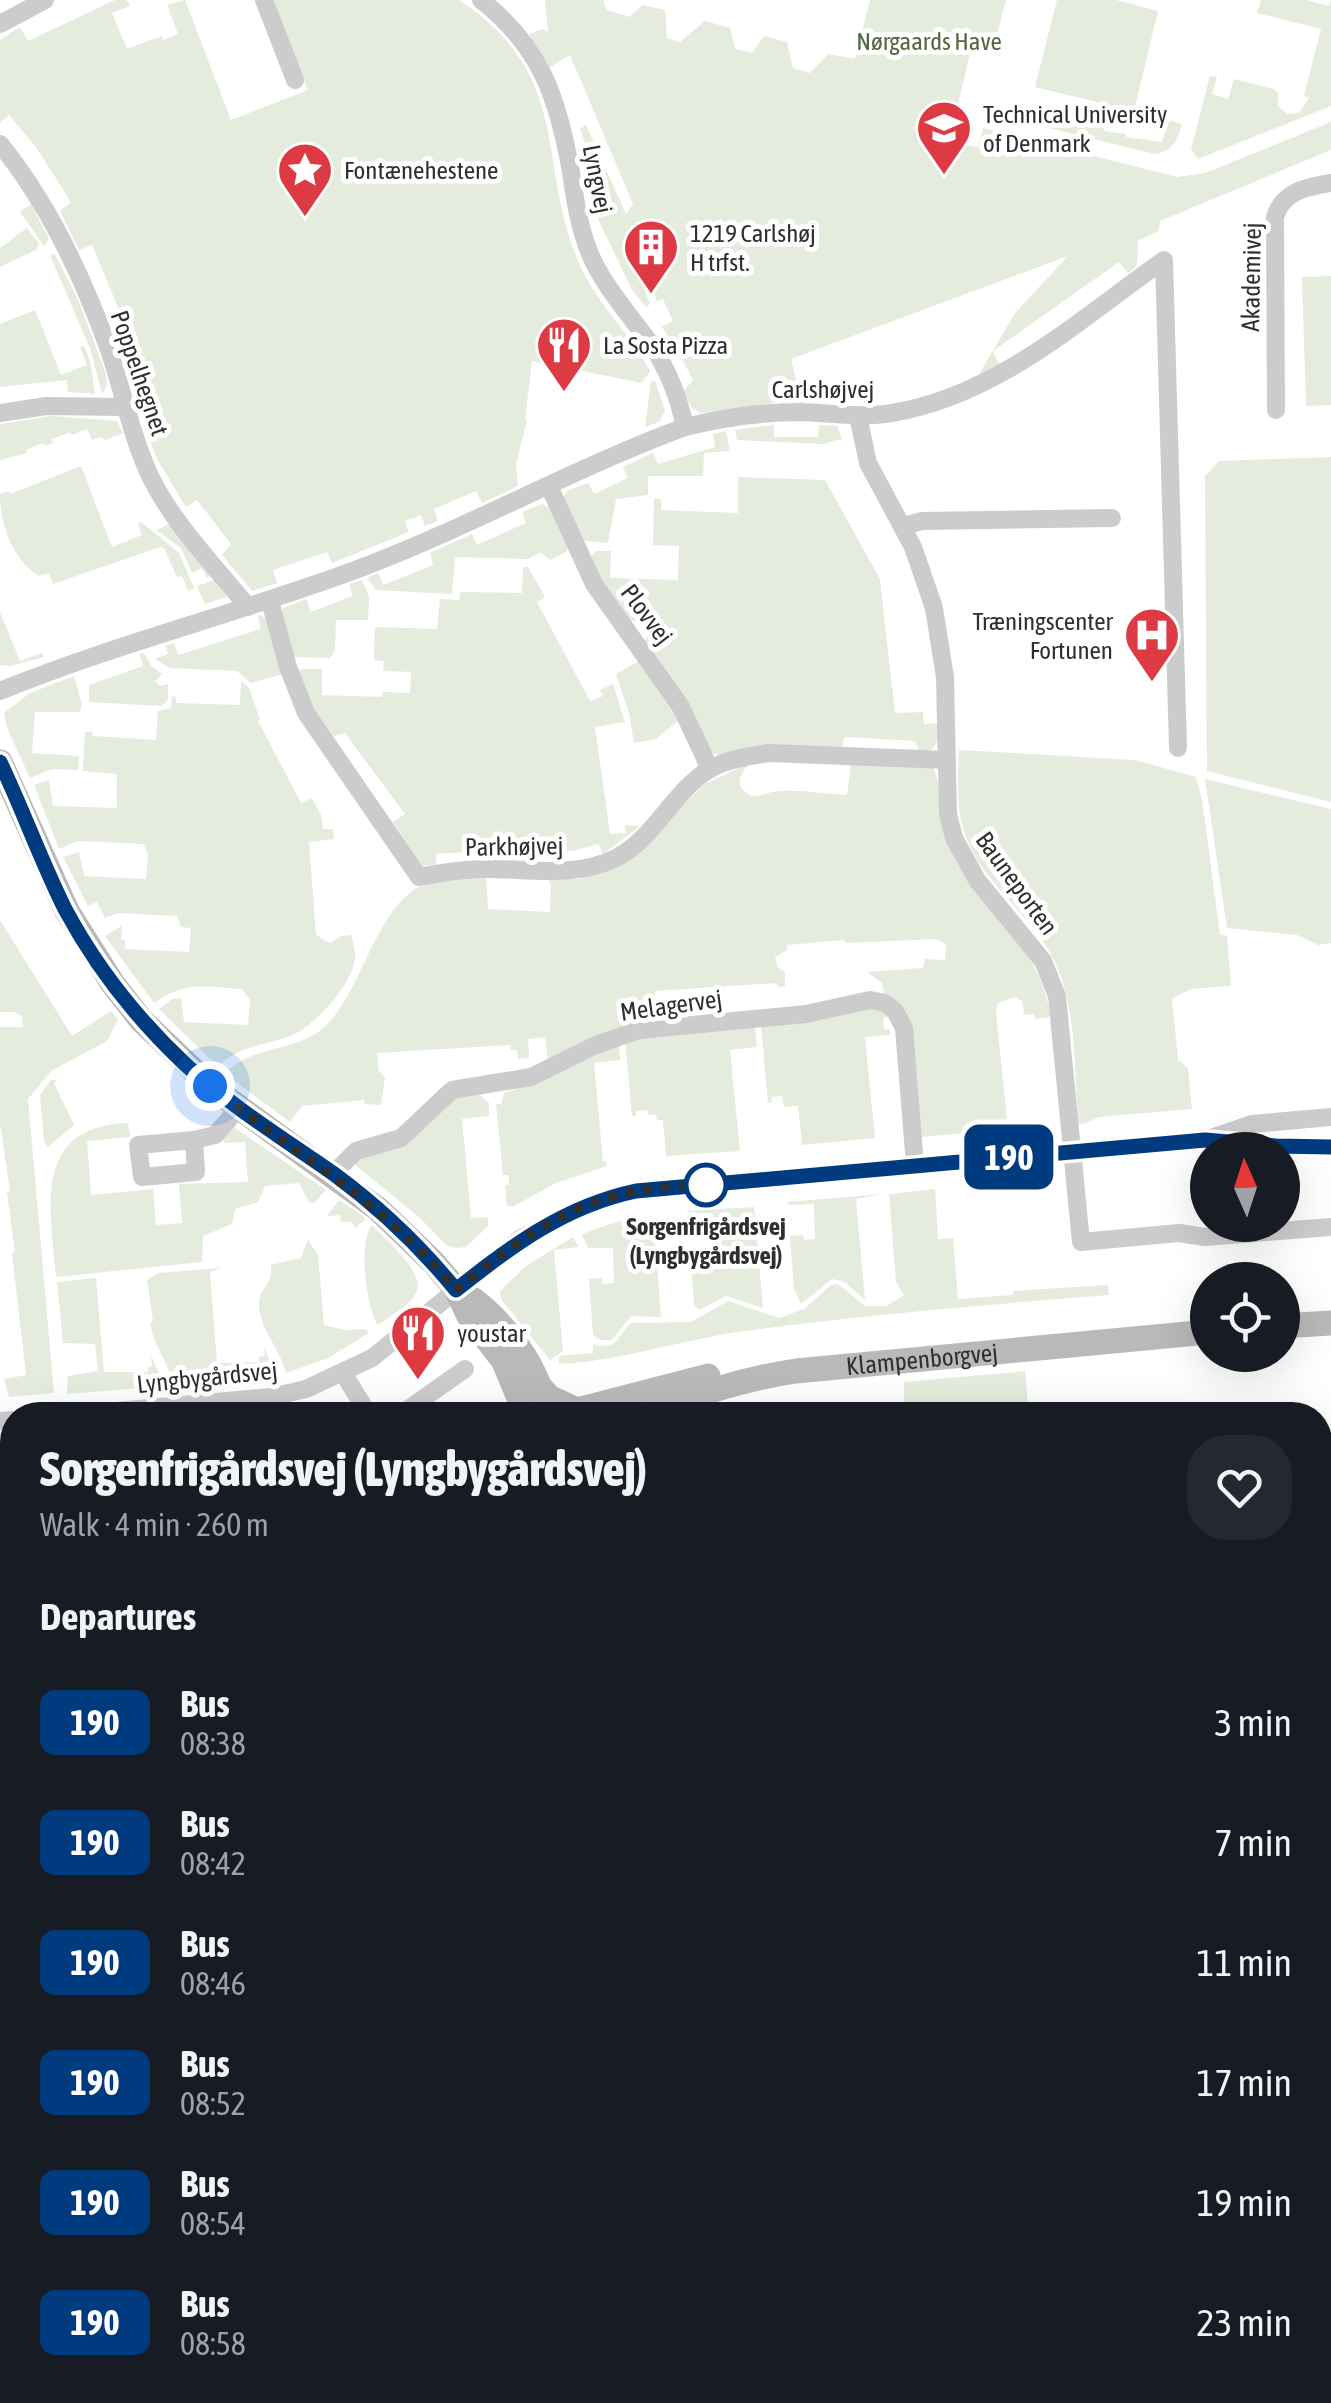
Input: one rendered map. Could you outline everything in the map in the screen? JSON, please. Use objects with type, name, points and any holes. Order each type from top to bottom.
[{"type":"street","points":[[0,24],[46,0]]},
{"type":"street","points":[[264,0],[294,80]]},
{"type":"street","name":"Lyngvej","points":[[480,0],[520,36],[545,76],[561,120],[579,220],[591,256],[609,289],[661,361],[677,395],[686,428]]},
{"type":"street","name":"Poppelhegnet","points":[[0,144],[20,170],[64,246],[108,347],[154,483],[177,519],[248,607]]},
{"type":"street","name":"Akademivej","points":[[1276,410],[1275,217],[1279,204],[1300,188],[1331,182]]},
{"type":"street","name":"Carlshøjvej","points":[[0,691],[54,669],[270,601],[385,558],[686,428],[782,412],[858,416],[914,409],[989,382],[1164,260],[1178,748]]},
{"type":"street","points":[[0,414],[46,406],[125,406]]},
{"type":"street","name":"Bauneporten","points":[[858,416],[868,464],[922,567],[934,608],[945,677],[948,814],[959,850],[977,880],[1035,950],[1054,986],[1062,1023],[1072,1152]]},
{"type":"street","name":"Plovvej","points":[[549,486],[594,584],[681,707],[710,769]]},
{"type":"street","points":[[903,526],[922,522],[1112,518]]},
{"type":"street","name":"Parkhøjvej","points":[[270,601],[288,668],[306,713],[419,876],[478,869],[576,870],[597,866],[634,846],[710,769],[769,753],[947,760]]},
{"type":"street","points":[[0,762],[66,911],[113,984],[164,1043],[238,1108],[378,1209],[433,1262],[509,1370],[520,1398],[530,1402]]},
{"type":"street","name":"Melagervej","points":[[333,1174],[356,1151],[401,1138],[452,1090],[531,1077],[596,1045],[639,1030],[806,1014],[870,1000],[885,1003],[895,1011],[904,1028],[915,1165]]},
{"type":"street","points":[[194,1140],[215,1135],[238,1108]]},
{"type":"street","name":"Lyngbygårdsvej","points":[[1228,1132],[1252,1124],[1331,1118]]},
{"type":"street","name":"Lyngbygårdsvej","points":[[217,1402],[286,1395],[343,1373],[386,1347],[522,1238],[567,1214],[621,1194],[1190,1141]]},
{"type":"street","name":"Lyngbygårdsvej","points":[[1300,1146],[1331,1146]]},
{"type":"street","points":[[1072,1152],[1080,1242],[1179,1233],[1205,1237],[1331,1227]]},
{"type":"street","name":"Klampenborgvej","points":[[673,1402],[758,1376],[1190,1334]]},
{"type":"street","points":[[418,1402],[465,1369]]},
{"type":"street","points":[[343,1373],[361,1402]]},
{"type":"street","points":[[605,1402],[693,1377],[758,1376]]},
{"type":"green space","points":[[115,0],[127,0],[130,6],[112,13],[127,49],[178,34],[167,5],[185,0],[231,120],[308,90],[272,0],[459,0],[496,29],[521,60],[537,92],[568,231],[582,270],[650,371],[642,383],[532,361],[527,420],[516,465],[518,486],[482,503],[476,491],[434,509],[438,521],[425,526],[421,515],[405,521],[409,532],[332,563],[327,552],[273,570],[277,583],[252,591],[222,555],[231,544],[197,500],[186,507],[157,459],[146,431],[157,428],[142,369],[128,373],[119,340],[130,336],[92,245],[79,250],[60,211],[71,202],[36,147],[9,115],[0,122],[0,40],[20,27],[28,41]]},
{"type":"green space","name":"Technical University of Denmark","points":[[545,0],[603,0],[607,10],[629,17],[643,5],[665,10],[667,38],[680,42],[705,21],[730,28],[735,49],[752,53],[764,36],[787,42],[793,68],[810,73],[828,54],[855,59],[870,0],[1006,0],[992,54],[971,49],[954,122],[961,125],[957,143],[978,147],[983,128],[1177,177],[1205,173],[1331,122],[1331,150],[1160,221],[1159,231],[1138,241],[1137,266],[1128,273],[1119,262],[993,351],[1000,366],[979,374],[1015,313],[1068,256],[791,359],[800,396],[851,401],[847,403],[775,403],[700,413],[692,408],[683,392],[693,380],[659,323],[663,326],[673,321],[663,299],[657,301],[652,288],[645,291],[650,304],[646,307],[632,290],[596,215],[600,210],[580,129],[586,125],[626,214],[633,204],[570,55],[549,68],[529,34],[543,29],[548,32]]},
{"type":"green space","points":[[1057,0],[1116,0],[1158,11],[1134,111],[1035,87]]},
{"type":"green space","points":[[1261,0],[1306,0],[1328,6],[1331,0],[1331,106],[1198,159],[1191,149],[1210,76],[1217,77],[1212,94],[1228,99],[1234,79],[1274,89],[1278,106],[1287,114],[1299,113],[1309,98],[1304,96],[1321,29],[1257,13]]},
{"type":"green space","points":[[1052,115],[1126,137],[1162,142],[1168,120],[1182,124],[1173,144],[1154,154],[1049,128]]},
{"type":"green space","points":[[31,204],[49,239],[44,246],[20,212]]},
{"type":"green space","points":[[27,228],[39,244],[36,250],[0,267],[0,248]]},
{"type":"green space","points":[[55,254],[79,302],[106,374],[107,385],[102,394],[91,351],[50,255]]},
{"type":"green space","points":[[1331,276],[1331,405],[1306,406],[1302,277]]},
{"type":"green space","points":[[35,310],[61,375],[87,365],[80,347],[84,346],[95,394],[68,392],[67,380],[0,387],[0,324]]},
{"type":"green space","points":[[655,381],[665,411],[659,422],[645,427],[651,382]]},
{"type":"green space","points":[[52,416],[117,421],[123,433],[92,440],[87,429],[72,435],[70,432],[52,439],[53,443],[46,446],[43,443],[26,450],[27,453],[0,460],[0,424]]},
{"type":"green space","points":[[774,425],[774,437],[818,437],[819,425],[837,426],[842,439],[824,444],[737,440],[735,430]]},
{"type":"green space","points":[[726,431],[730,451],[704,453],[703,476],[648,476],[648,495],[616,499],[608,543],[580,540],[563,498],[567,491],[588,483],[594,494],[628,478],[623,467],[653,453],[658,464],[715,447],[713,434]]},
{"type":"green space","points":[[1331,457],[1331,802],[1207,771],[1205,476],[1219,461]]},
{"type":"green space","points":[[81,466],[112,547],[142,535],[138,524],[141,522],[179,553],[194,588],[188,591],[160,547],[53,584],[49,573],[39,576],[22,561],[5,529],[0,494],[10,494]]},
{"type":"green space","points":[[738,477],[825,480],[880,579],[895,713],[923,712],[924,724],[938,723],[938,741],[931,751],[919,750],[915,741],[844,737],[842,748],[723,756],[712,753],[645,643],[650,626],[644,619],[636,622],[623,617],[589,559],[596,551],[611,551],[610,578],[678,580],[679,546],[653,545],[654,499],[661,499],[661,510],[738,513]]},
{"type":"green space","points":[[542,504],[553,510],[568,547],[550,560],[540,552],[528,559],[455,557],[452,594],[376,590],[367,578],[378,573],[383,585],[433,565],[430,553],[472,534],[477,545],[526,523],[522,512]]},
{"type":"green space","points":[[170,524],[211,576],[207,578],[202,568],[192,573],[181,548],[156,530]]},
{"type":"green space","points":[[523,567],[528,567],[545,597],[537,602],[590,701],[603,696],[600,690],[613,684],[625,722],[595,727],[610,834],[626,833],[625,825],[640,826],[603,854],[598,844],[573,851],[536,851],[538,862],[487,860],[481,851],[436,854],[436,865],[421,866],[393,822],[405,814],[345,733],[328,734],[303,693],[297,672],[322,669],[322,695],[382,697],[383,692],[410,693],[411,672],[383,671],[384,661],[374,660],[375,627],[437,629],[440,599],[459,600],[460,592],[522,593]]},
{"type":"green space","points":[[214,580],[227,597],[205,604],[197,586]]},
{"type":"green space","points":[[362,580],[369,596],[368,620],[336,620],[335,651],[330,658],[293,657],[281,617],[283,608],[306,599],[311,612],[353,596],[349,584]]},
{"type":"green space","points":[[0,612],[20,661],[42,653],[44,657],[0,665]]},
{"type":"green space","points":[[260,615],[267,620],[283,674],[251,683],[237,671],[170,668],[155,659],[168,654],[166,646],[174,643],[178,655],[261,629]]},
{"type":"green space","points":[[139,653],[144,653],[151,666],[162,674],[155,682],[160,686],[168,684],[168,699],[162,706],[89,702],[89,685],[143,666]]},
{"type":"green space","points":[[641,660],[672,703],[679,720],[656,739],[634,743],[616,674]]},
{"type":"green space","points":[[74,676],[82,705],[79,712],[35,712],[32,753],[79,756],[78,770],[52,769],[30,778],[4,713],[30,693]]},
{"type":"green space","points":[[241,681],[249,688],[258,721],[301,803],[312,798],[323,829],[333,829],[334,839],[309,842],[316,935],[330,943],[352,935],[355,956],[348,980],[310,1024],[290,1036],[243,1050],[218,1067],[159,1009],[172,999],[181,998],[184,1022],[248,1025],[250,1000],[242,989],[196,987],[176,991],[154,1003],[105,936],[122,926],[125,949],[189,952],[191,928],[181,927],[177,916],[118,913],[105,918],[97,902],[88,906],[63,857],[79,852],[84,876],[146,879],[148,855],[144,844],[78,841],[59,849],[34,785],[49,780],[53,806],[117,808],[117,774],[83,771],[85,732],[92,732],[93,736],[156,740],[158,711],[171,708],[172,696],[176,703],[240,705]]},
{"type":"green space","points":[[959,750],[1135,760],[1196,777],[1220,935],[1227,936],[1231,986],[1191,989],[1172,998],[1178,1060],[1188,1068],[1192,1109],[1099,1117],[1081,1125],[1078,1122],[1072,1025],[1064,987],[1049,950],[971,848],[959,809]]},
{"type":"green space","points":[[750,763],[740,784],[744,792],[756,796],[791,791],[847,795],[851,763],[933,768],[948,845],[1024,948],[1045,993],[1051,1017],[1035,1019],[1034,1014],[1024,1015],[1023,1002],[1016,997],[998,1003],[1008,1129],[921,1137],[912,1041],[882,983],[867,972],[923,968],[925,959],[945,960],[946,944],[936,939],[787,945],[787,950],[775,957],[778,968],[785,972],[785,986],[778,987],[777,983],[655,991],[655,996],[642,1003],[651,1022],[548,1062],[545,1037],[528,1039],[529,1058],[518,1059],[517,1050],[511,1050],[510,1045],[377,1053],[379,1071],[385,1078],[381,1105],[365,1104],[364,1100],[302,1106],[290,1122],[225,1074],[247,1058],[311,1037],[322,1029],[349,994],[384,925],[413,891],[432,882],[486,876],[488,909],[550,912],[548,879],[579,879],[620,865],[705,784]]},
{"type":"green space","points":[[1205,779],[1331,809],[1331,943],[1318,945],[1297,935],[1227,928]]},
{"type":"green space","points":[[0,920],[72,1036],[111,1011],[118,1020],[107,1041],[51,1071],[28,1099],[54,1393],[9,1397],[4,1379],[26,1375],[0,1123],[0,1027],[23,1027],[22,1016],[0,1012]]},
{"type":"green space","points":[[868,1006],[888,1013],[883,1018],[884,1029],[890,1029],[890,1035],[865,1037],[875,1138],[802,1145],[798,1106],[784,1107],[782,1096],[772,1097],[768,1103],[761,1025]]},
{"type":"green space","points":[[755,1025],[757,1047],[730,1050],[740,1151],[666,1156],[663,1120],[649,1115],[647,1110],[636,1111],[636,1116],[632,1116],[625,1040]]},
{"type":"green space","points":[[619,1043],[620,1060],[594,1063],[603,1161],[607,1166],[556,1183],[507,1206],[505,1186],[509,1184],[509,1175],[503,1175],[496,1104],[501,1104],[504,1093]]},
{"type":"green space","points":[[51,1080],[57,1080],[54,1083],[74,1125],[48,1147],[44,1141],[40,1095]]},
{"type":"green space","points":[[478,1093],[489,1103],[489,1116],[462,1119],[471,1218],[488,1217],[488,1226],[466,1247],[456,1248],[446,1245],[419,1217],[355,1165],[360,1156],[448,1099]]},
{"type":"green space","points":[[128,1123],[130,1137],[87,1141],[91,1195],[153,1189],[156,1225],[182,1223],[179,1184],[248,1182],[245,1142],[225,1143],[222,1138],[232,1126],[326,1190],[314,1203],[309,1202],[299,1183],[265,1186],[258,1202],[235,1209],[232,1224],[203,1236],[202,1262],[56,1277],[51,1199],[61,1155],[75,1139],[97,1128]]},
{"type":"green space","points":[[935,1189],[938,1239],[953,1238],[958,1299],[1108,1285],[1109,1295],[784,1326],[559,1364],[559,1356],[593,1353],[593,1344],[612,1344],[630,1323],[691,1322],[728,1301],[779,1318],[804,1309],[831,1285],[838,1284],[865,1306],[887,1306],[904,1295],[896,1282],[889,1194]]},
{"type":"green space","points":[[882,1194],[856,1199],[865,1300],[845,1282],[832,1279],[801,1304],[794,1289],[790,1236],[815,1239],[814,1204],[788,1202]]},
{"type":"green space","points":[[339,1200],[365,1220],[355,1228],[352,1222],[341,1222],[340,1215],[327,1216]]},
{"type":"green space","points":[[754,1207],[763,1308],[726,1296],[699,1310],[694,1304],[690,1247],[714,1249],[713,1213],[688,1211]]},
{"type":"green space","points":[[653,1216],[661,1317],[631,1316],[612,1340],[600,1340],[593,1335],[589,1279],[602,1278],[603,1284],[614,1283],[613,1248],[588,1248],[582,1234],[616,1222]]},
{"type":"green space","points":[[372,1225],[404,1258],[418,1287],[407,1304],[378,1325],[365,1274],[365,1245]]},
{"type":"green space","points":[[573,1237],[579,1247],[554,1250],[563,1351],[550,1360],[501,1299],[500,1291],[526,1266]]},
{"type":"green space","points":[[308,1240],[318,1255],[324,1325],[366,1329],[369,1333],[328,1358],[286,1373],[262,1321],[259,1303],[271,1265],[301,1258]]},
{"type":"green space","points":[[220,1268],[210,1272],[217,1363],[259,1362],[259,1357],[265,1356],[264,1348],[277,1375],[173,1385],[150,1323],[153,1321],[147,1280],[158,1273]]},
{"type":"green space","points":[[96,1278],[104,1372],[148,1372],[151,1355],[164,1386],[67,1394],[68,1376],[98,1371],[95,1344],[63,1343],[57,1282]]},
{"type":"green space","points":[[1025,1371],[1028,1402],[904,1402],[904,1382]]},
{"type":"bus line","name":"190","points":[[0,762],[66,911],[113,984],[142,1020],[210,1086],[378,1209],[456,1290],[522,1238],[560,1217],[636,1191],[1205,1140],[1331,1147]]},
{"type":"place","name":"Technical University of Denmark","points":[[944,177]]},
{"type":"place","name":"Fontænehestene","points":[[305,219]]},
{"type":"place","name":"1219 Carlshøj H trfst.","points":[[651,296]]},
{"type":"place","name":"La Sosta Pizza","points":[[564,394]]},
{"type":"place","name":"Træningscenter Fortunen","points":[[1152,684]]},
{"type":"place","name":"Sorgenfrigårdsvej (Lyngbygårdsvej)","points":[[706,1185]]},
{"type":"place","name":"youstar","points":[[418,1382]]},
{"type":"route","points":[[210,1086],[378,1209],[456,1290],[522,1238],[590,1204],[636,1191],[710,1184],[706,1185]]},
{"type":"park label","name":"Nørgaards Have","points":[[929,41]]}]
